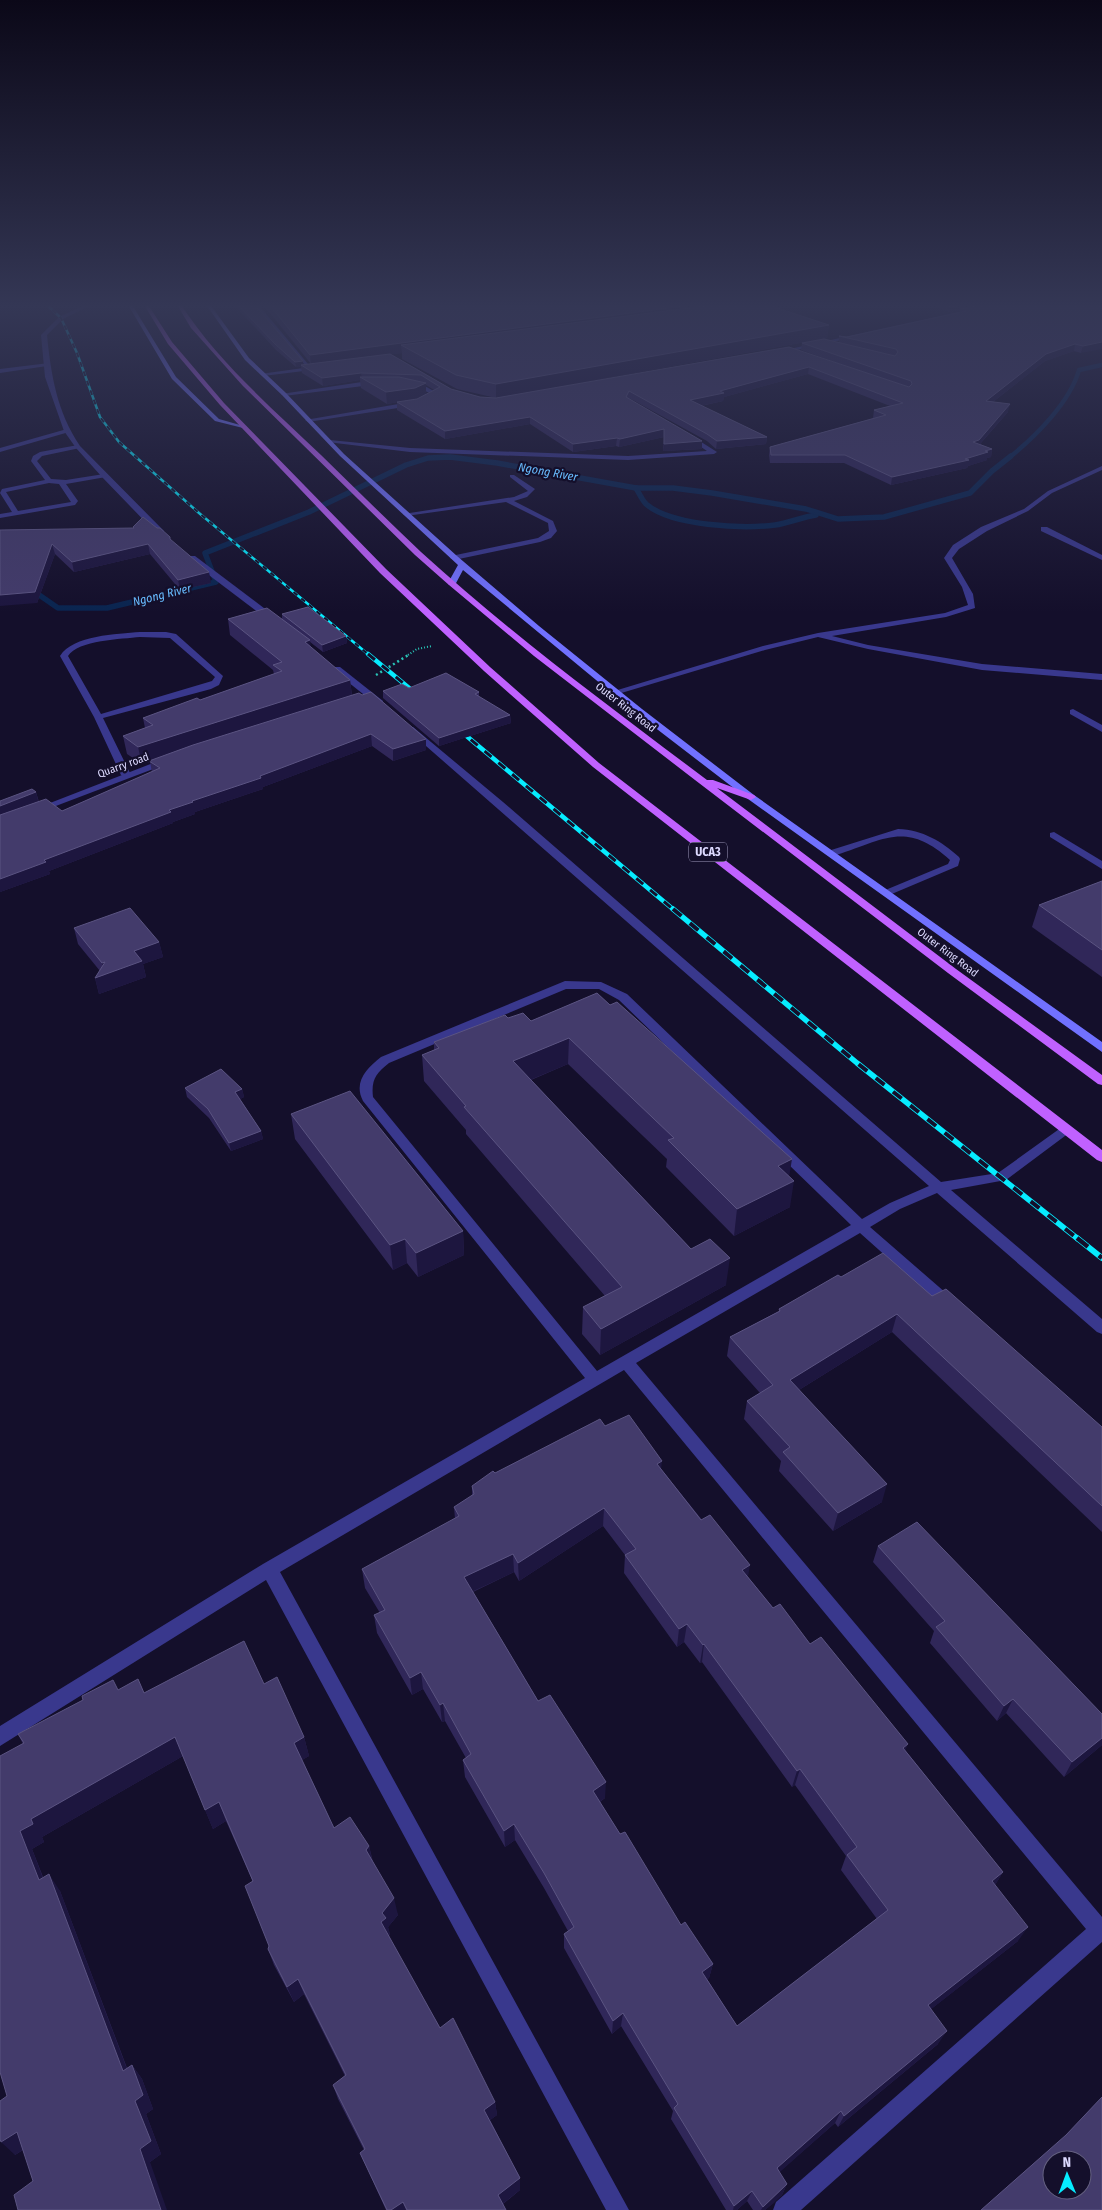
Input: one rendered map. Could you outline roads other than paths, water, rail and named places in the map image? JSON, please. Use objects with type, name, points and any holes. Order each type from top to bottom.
[{"type":"main road","points":[[203,406],[217,420],[245,428]]},
{"type":"main road","name":"UCA3","points":[[224,406],[383,572],[596,765],[1102,1157]]},
{"type":"main road","name":"Outer Ring Road","points":[[268,406],[418,553],[537,654],[952,971],[1102,1081]]},
{"type":"main road","points":[[295,406],[342,455],[458,561],[615,692],[751,797],[832,853],[1102,1048]]},
{"type":"main road","points":[[452,583],[458,561]]},
{"type":"main road","points":[[698,778],[751,797]]},
{"type":"street","points":[[58,406],[67,430],[78,447],[104,476],[167,538]]},
{"type":"street","points":[[308,420],[397,406]]},
{"type":"street","points":[[0,450],[67,430]]},
{"type":"street","points":[[330,442],[410,450],[628,458],[714,452],[704,444],[679,431]]},
{"type":"street","points":[[48,481],[34,461],[35,458],[40,454],[78,447]]},
{"type":"street","points":[[615,692],[763,648],[818,635],[946,615],[972,606],[965,586],[948,558],[956,547],[984,529],[1026,510],[1050,492],[1102,468]]},
{"type":"street","points":[[16,513],[2,492],[4,490],[48,481],[61,482],[104,476]]},
{"type":"street","points":[[406,514],[523,497],[532,489],[512,476]]},
{"type":"street","points":[[0,516],[73,504],[75,501],[61,482]]},
{"type":"street","points":[[458,561],[540,540],[553,531],[551,522],[507,500]]},
{"type":"street","points":[[1044,529],[1102,558]]},
{"type":"street","points":[[188,555],[280,625]]},
{"type":"street","points":[[98,717],[208,687],[216,683],[219,676],[172,636],[162,633],[148,633],[72,646],[64,656],[98,717],[126,775]]},
{"type":"street","points":[[818,635],[868,647],[982,667],[1102,677]]},
{"type":"street","points":[[326,661],[366,698],[386,707]]},
{"type":"street","points":[[1073,712],[1102,729]]},
{"type":"street","points":[[401,720],[653,936],[938,1187],[1102,1328]]},
{"type":"street","name":"Quarry road","points":[[28,813],[173,759]]},
{"type":"street","points":[[832,853],[898,832],[909,832],[920,834],[955,859],[953,866],[887,893]]},
{"type":"street","points":[[1054,835],[1102,866]]},
{"type":"street","points":[[595,1380],[367,1098],[365,1084],[370,1072],[385,1060],[565,985],[601,986],[623,997],[862,1226],[957,1311]]},
{"type":"street","points":[[0,1737],[269,1569],[895,1206],[938,1187],[1001,1177],[1066,1130]]},
{"type":"street","points":[[627,1363],[1101,1929],[784,2210]]},
{"type":"street","points":[[269,1569],[618,2210]]},
{"type":"waterway","name":"Ngong River","points":[[1010,457],[1041,429],[1060,406]]},
{"type":"waterway","name":"Ngong River","points":[[636,488],[673,488],[712,493],[806,509],[838,519],[884,517],[970,493],[992,471],[1011,456]]},
{"type":"waterway","name":"Ngong River","points":[[28,590],[32,590],[58,608],[107,608],[216,582],[205,553],[309,512],[406,465],[428,458],[450,457],[497,463],[636,488]]},
{"type":"waterway","points":[[636,488],[646,504],[657,511],[672,517],[708,524],[727,526],[775,525],[816,515]]},
{"type":"railway","points":[[96,406],[100,417],[119,442],[199,513],[369,655]]},
{"type":"railway","points":[[368,654],[420,697]]},
{"type":"railway","points":[[457,728],[674,910]]},
{"type":"railway","points":[[673,909],[857,1063],[1078,1239]]},
{"type":"railway","points":[[1077,1238],[1102,1258]]}]
